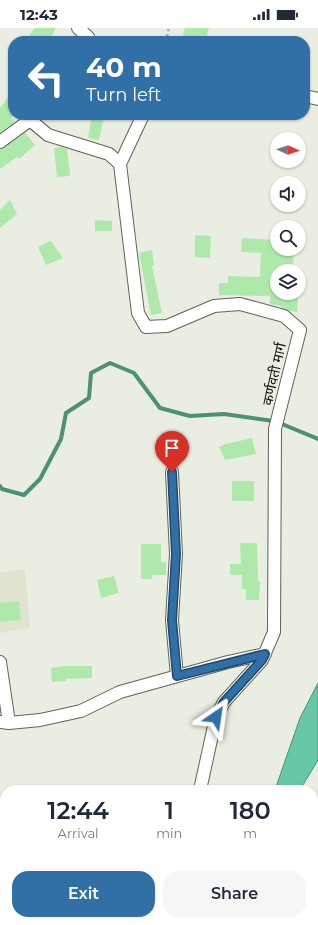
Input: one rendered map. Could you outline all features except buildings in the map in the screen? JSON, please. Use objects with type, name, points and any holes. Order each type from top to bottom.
[{"type":"street","points":[[78,28],[87,36]]},
{"type":"street","points":[[0,142],[30,120]]},
{"type":"street","points":[[35,120],[48,136],[109,154],[120,164],[140,120]]},
{"type":"street","name":"कर्णवती मार्ग","points":[[120,164],[138,313],[146,327],[167,326],[214,306],[240,304],[284,316],[300,330],[275,429],[274,632],[262,660],[224,702],[216,717],[201,785]]},
{"type":"street","points":[[172,472],[176,554],[172,620],[177,676]]},
{"type":"street","points":[[0,662],[4,723],[40,720],[81,711],[120,692],[265,654]]},
{"type":"shaded area","points":[[25,569],[30,628],[0,633],[0,573]]},
{"type":"shaded area","points":[[318,683],[318,760],[303,785],[277,785],[300,718]]},
{"type":"waterway","points":[[0,486],[2,489],[24,495],[40,479],[61,439],[66,413],[89,398],[91,373],[110,363],[134,373],[160,408],[190,416],[224,414],[273,421]]},
{"type":"waterway","points":[[282,424],[318,439]]},
{"type":"route","points":[[172,472],[176,554],[172,620],[177,676],[228,662],[265,654],[262,660],[224,702],[216,717]]}]
